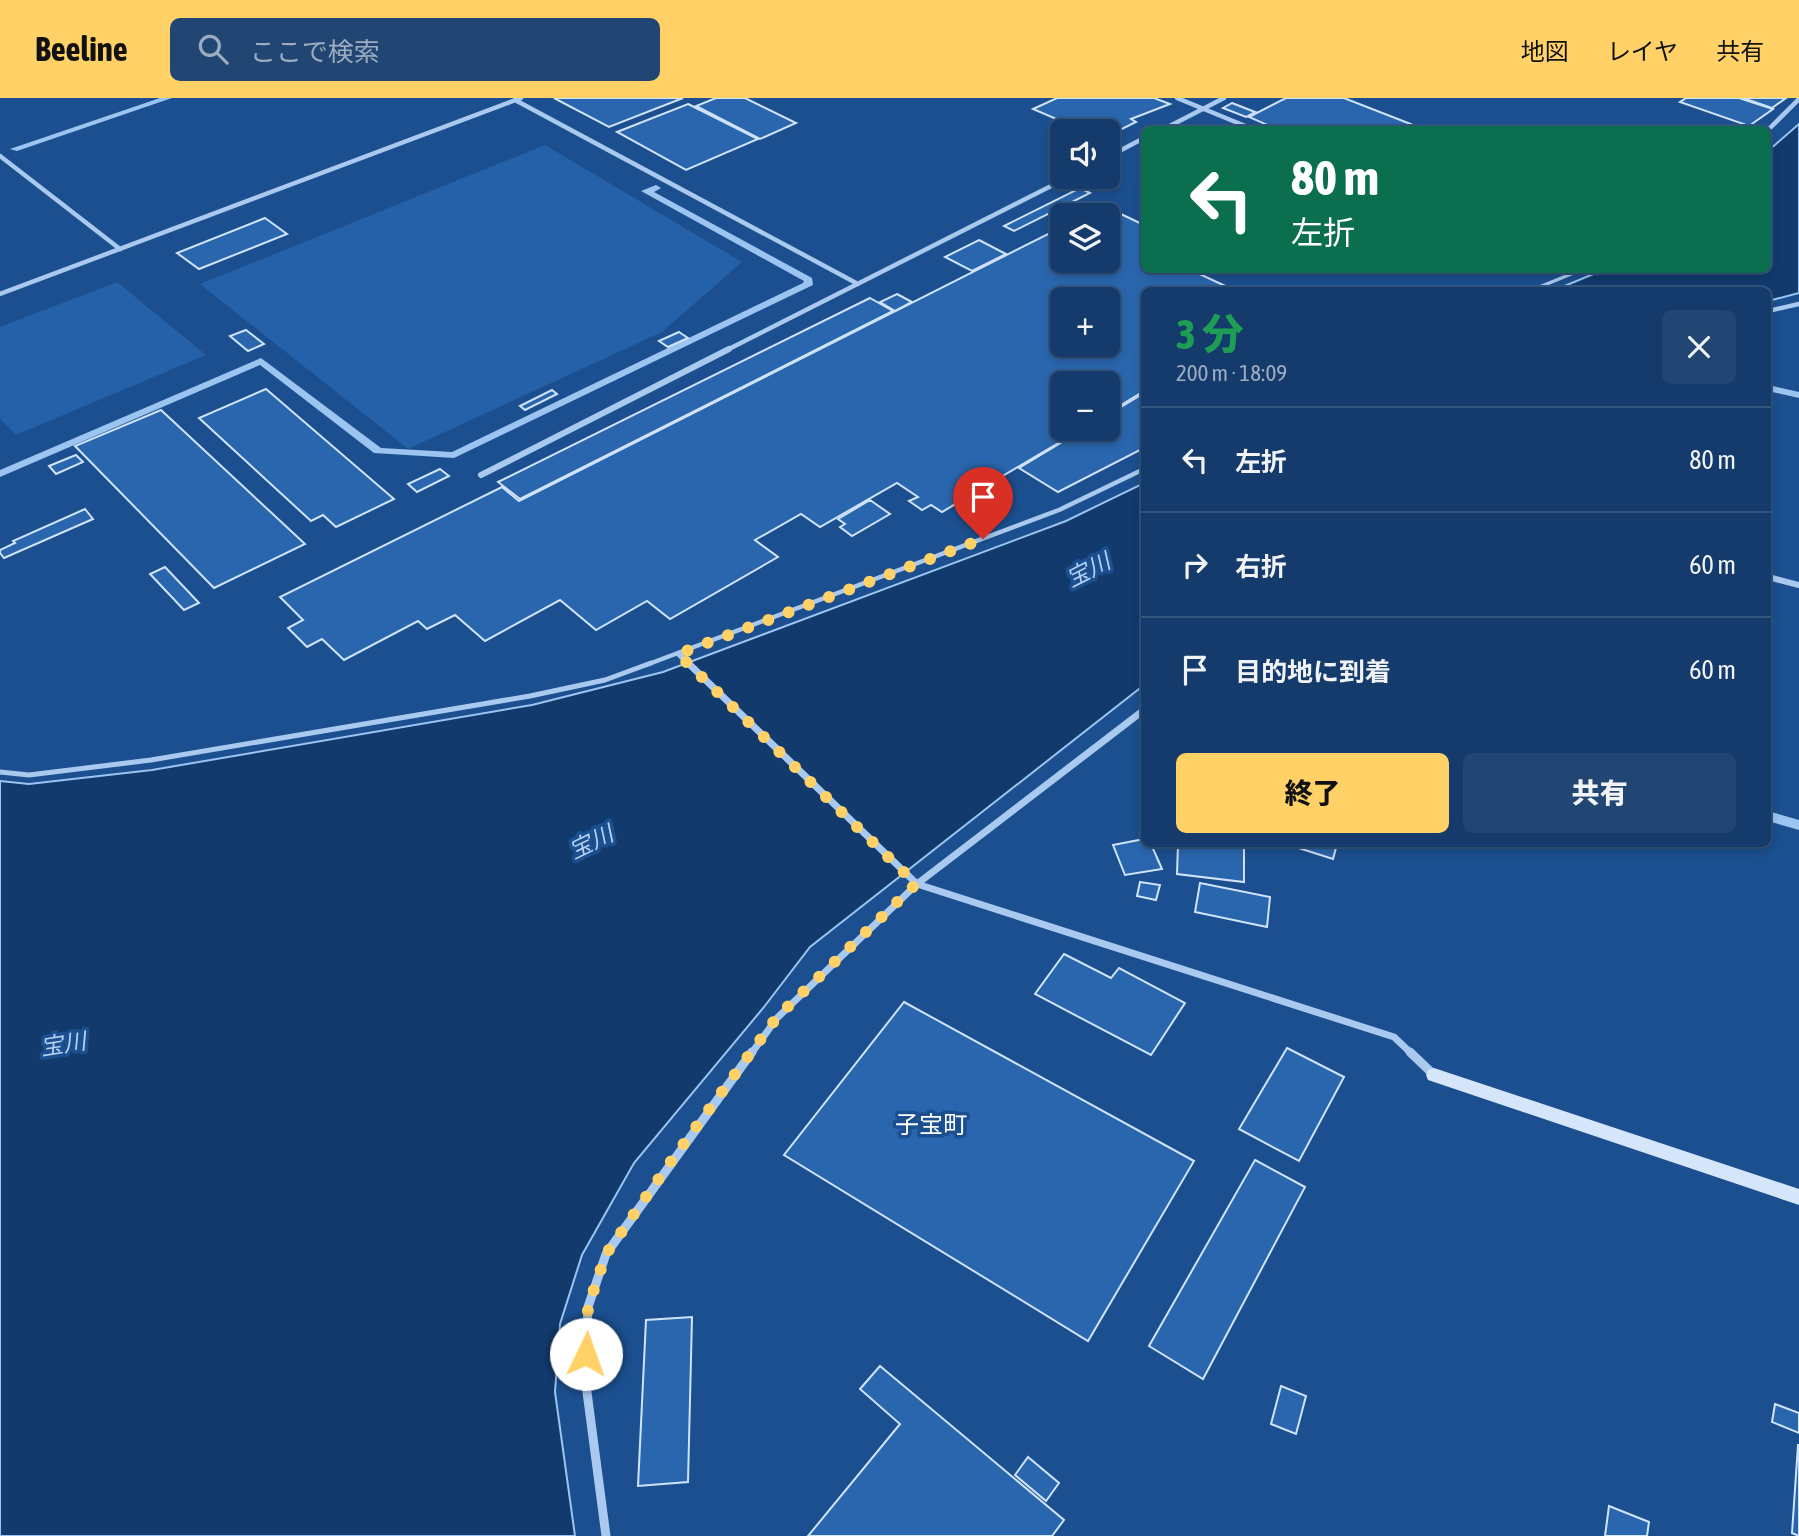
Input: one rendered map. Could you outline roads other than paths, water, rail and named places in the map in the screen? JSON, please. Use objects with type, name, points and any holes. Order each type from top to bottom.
[{"type":"street","points":[[1177,98],[1245,126]]},
{"type":"street","points":[[1170,126],[1224,98]]},
{"type":"street","points":[[0,294],[518,99],[858,284]]},
{"type":"street","points":[[1771,127],[1799,99]]},
{"type":"street","points":[[1120,151],[1141,140]]},
{"type":"street","points":[[0,156],[120,249]]},
{"type":"street","points":[[481,475],[1050,187]]},
{"type":"street","points":[[1771,310],[1799,304]]},
{"type":"street","points":[[1771,578],[1799,584]]},
{"type":"street","points":[[678,654],[916,884],[1394,1037],[1434,1075],[1799,1197]]},
{"type":"street","points":[[606,1536],[585,1377],[588,1307],[606,1254],[777,1017],[916,884],[1141,712]]},
{"type":"lane","points":[[1539,287],[1574,273]]},
{"type":"lane","points":[[0,772],[29,775],[151,760],[517,698],[605,680],[1059,510],[1141,470]]},
{"type":"water","points":[[1799,124],[1799,293],[1771,300],[1771,287],[1562,287],[1596,273],[1771,273],[1771,148]]},
{"type":"water","name":"宝川","points":[[1141,484],[1141,687],[810,947],[764,1007],[634,1163],[582,1255],[560,1324],[555,1392],[575,1536],[0,1536],[0,781],[29,784],[152,770],[532,705],[663,672],[1066,521]]},
{"type":"waterway","points":[[14,149],[168,98]]},
{"type":"waterway","points":[[0,474],[261,361],[378,451],[454,455],[808,285],[809,280],[646,191],[656,188]]},
{"type":"waterway","points":[[1771,389],[1799,395]]},
{"type":"waterway","points":[[1771,817],[1799,825]]},
{"type":"district","name":"子宝町","points":[[931,1125]]}]
